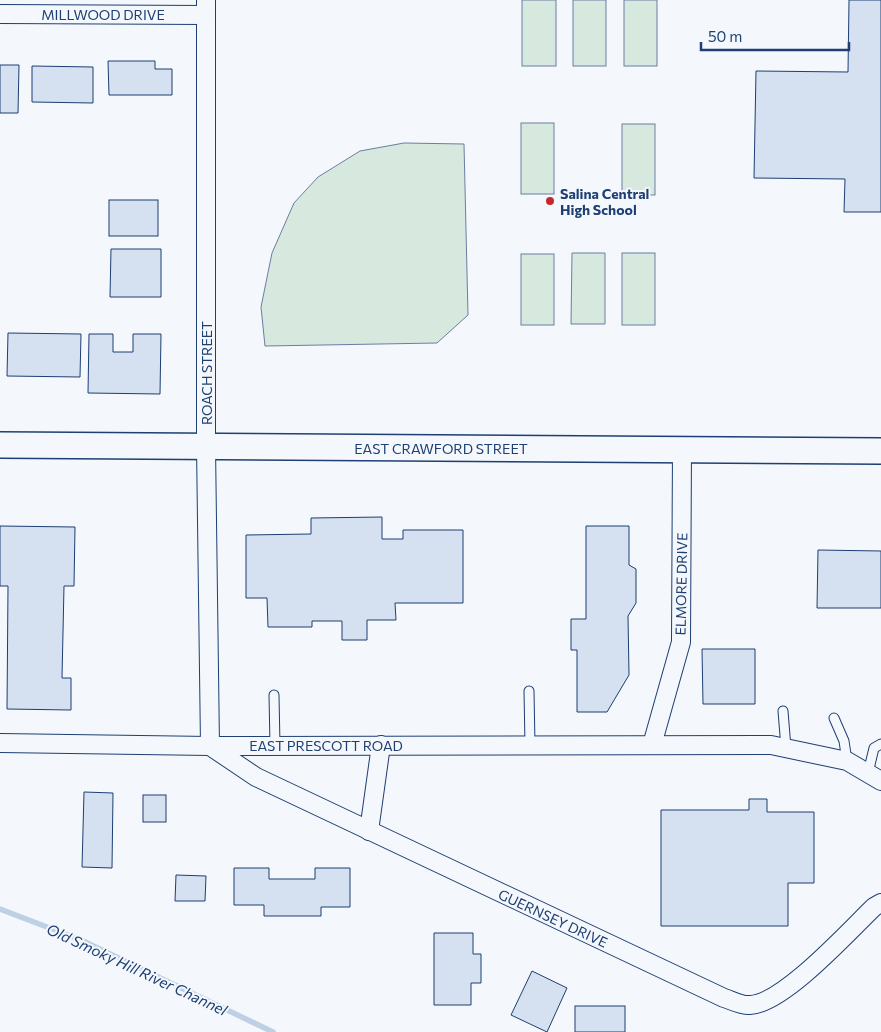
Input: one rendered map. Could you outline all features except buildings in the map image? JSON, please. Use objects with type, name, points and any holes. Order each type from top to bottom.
[{"type":"main road","name":"EAST CRAWFORD STREET","points":[[0,445],[881,451]]},
{"type":"street","name":"MILLWOOD DRIVE","points":[[0,14],[206,7]]},
{"type":"street","name":"ROACH STREET","points":[[206,7],[206,446],[210,746]]},
{"type":"street","name":"ELMORE DRIVE","points":[[652,745],[681,642],[682,449]]},
{"type":"street","name":"EAST PRESCOTT ROAD","points":[[0,743],[210,746],[771,745],[847,761],[874,777]]},
{"type":"street","points":[[369,831],[381,745]]},
{"type":"street","name":"GUERNSEY DRIVE","points":[[210,746],[256,777],[724,998],[750,1005],[773,998],[790,986],[874,907],[881,903]]},
{"type":"lane","points":[[529,691],[530,745]]},
{"type":"lane","points":[[274,695],[275,746]]},
{"type":"lane","points":[[783,711],[786,748]]},
{"type":"lane","points":[[834,718],[844,741],[847,761]]},
{"type":"lane","points":[[874,777],[874,748],[881,744]]},
{"type":"shaded area","points":[[522,0],[556,0],[556,66],[522,66]]},
{"type":"shaded area","points":[[573,0],[606,0],[606,66],[573,66]]},
{"type":"shaded area","points":[[624,0],[657,0],[657,66],[624,66]]},
{"type":"shaded area","points":[[521,123],[554,123],[554,194],[521,194]]},
{"type":"shaded area","points":[[622,124],[655,124],[655,195],[622,195]]},
{"type":"shaded area","points":[[404,143],[464,144],[468,315],[437,343],[265,346],[261,307],[272,253],[294,203],[318,177],[360,151]]},
{"type":"shaded area","points":[[572,253],[605,253],[605,324],[571,324]]},
{"type":"shaded area","points":[[622,253],[655,253],[655,325],[622,325]]},
{"type":"shaded area","points":[[521,254],[554,254],[554,325],[521,325]]},
{"type":"waterway","name":"Old Smoky Hill River Channel","points":[[0,909],[81,940],[273,1032]]},
{"type":"place","name":"Salina Central High School","points":[[550,201]]}]
